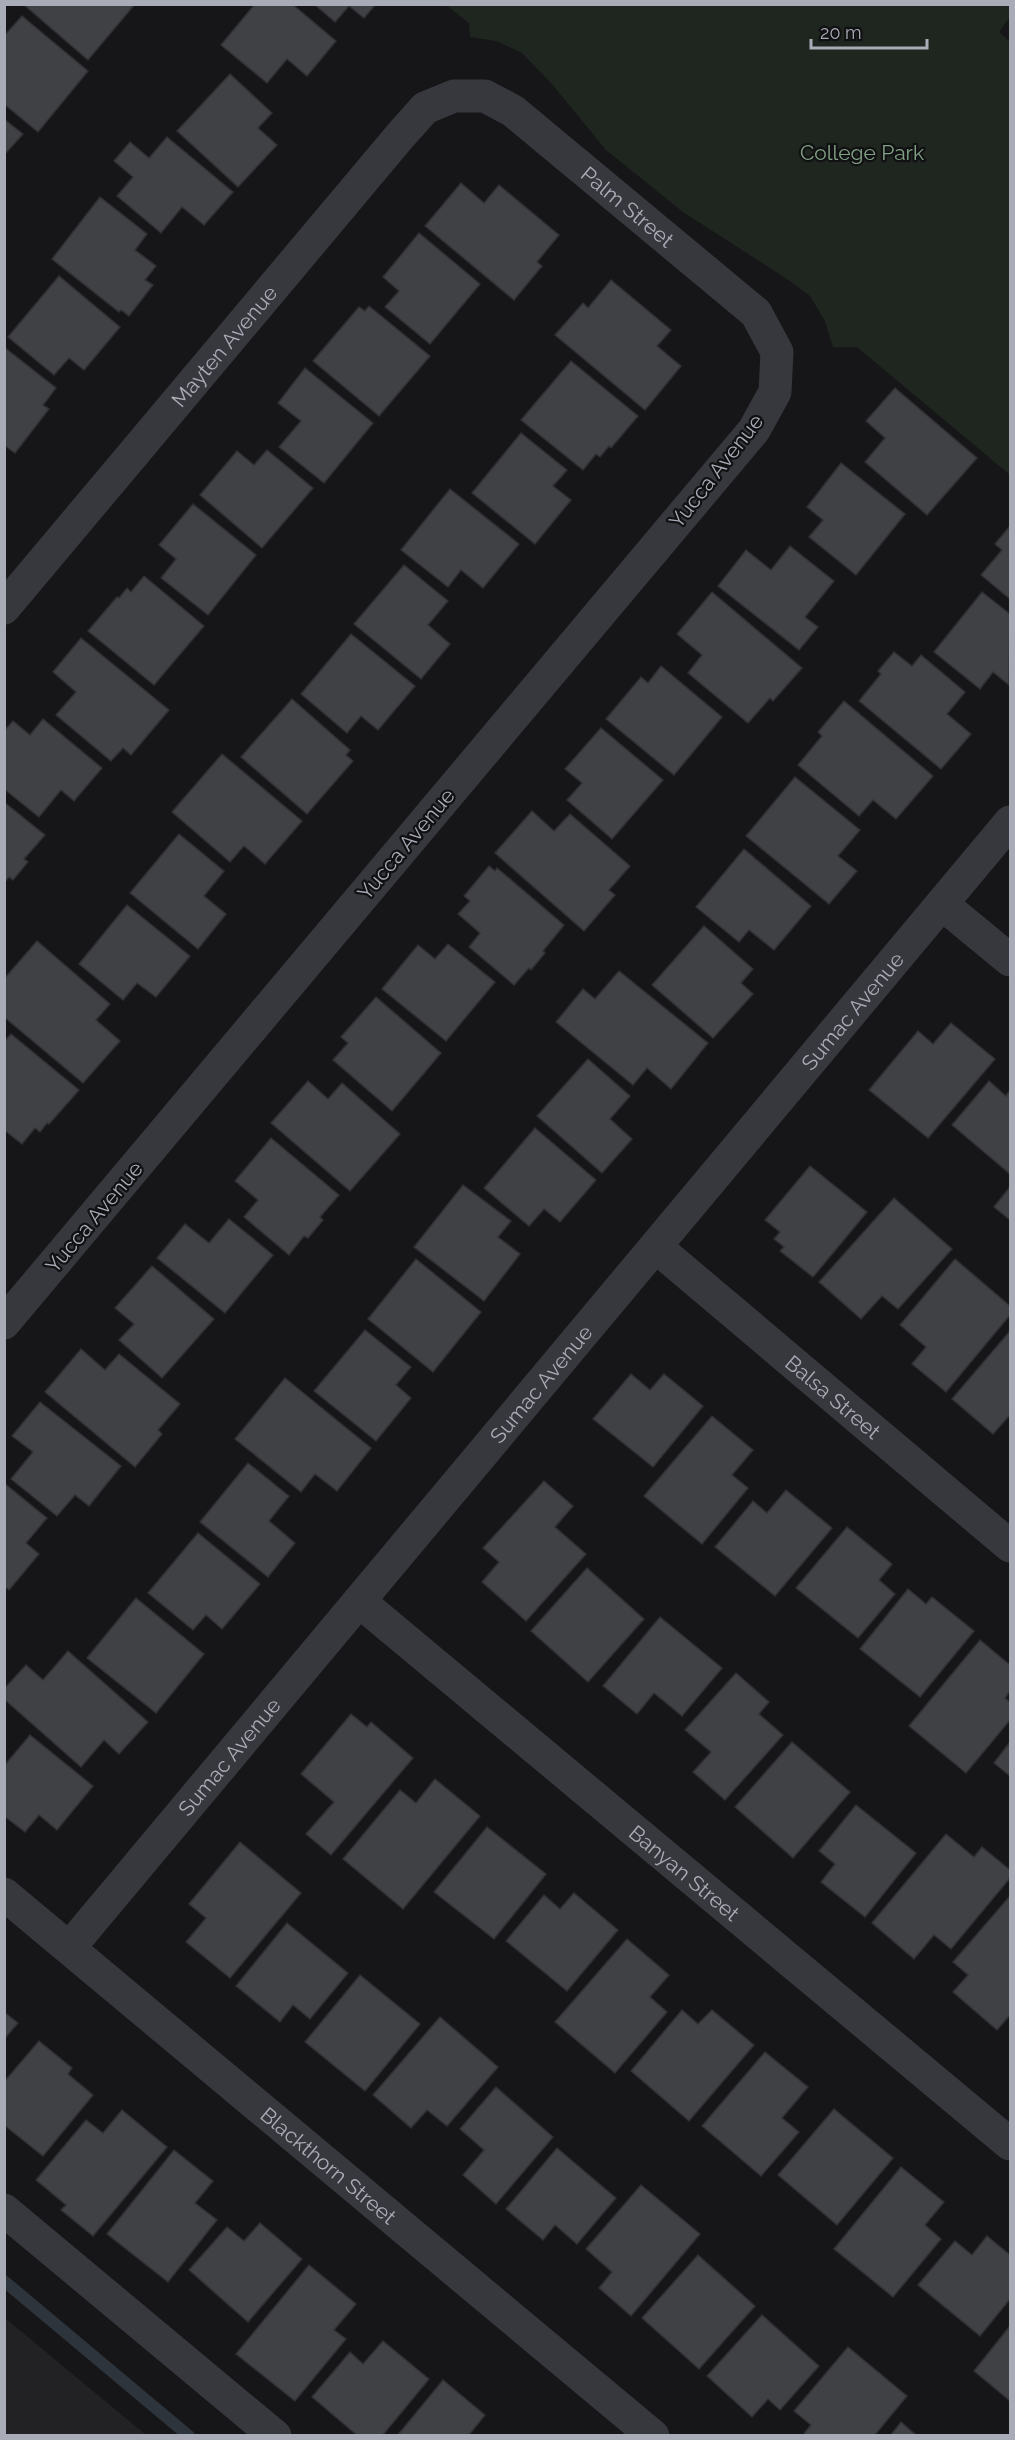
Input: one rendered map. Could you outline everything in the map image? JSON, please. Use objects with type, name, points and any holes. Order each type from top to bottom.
[{"type":"street","name":"Palm Street","points":[[454,96],[485,96],[513,111],[756,313],[777,352]]},
{"type":"street","name":"Mayten Avenue","points":[[4,608],[400,136],[425,108],[454,96]]},
{"type":"street","name":"Yucca Avenue","points":[[4,1323],[754,430],[775,392],[777,352]]},
{"type":"street","name":"Sumac Avenue","points":[[70,1947],[1011,822]]},
{"type":"street","points":[[942,904],[1011,960]]},
{"type":"street","name":"Balsa Street","points":[[656,1247],[1011,1546]]},
{"type":"street","name":"Banyan Street","points":[[359,1601],[1011,2144]]},
{"type":"street","name":"Blackthorn Street","points":[[4,1894],[653,2436]]},
{"type":"street","points":[[4,2210],[275,2436]]},
{"type":"shaded area","points":[[5,2318],[146,2435],[5,2435]]},
{"type":"green space","name":"College Park","points":[[446,5],[1010,5],[1010,17],[999,32],[1010,42],[1010,475],[857,347],[833,347],[825,321],[810,296],[683,212],[606,150],[551,83],[522,53],[496,41],[470,37],[469,23]]},
{"type":"building","points":[[23,4],[135,4],[88,60]]},
{"type":"building","points":[[255,4],[292,4],[336,41],[307,76],[287,59],[267,83],[221,45]]},
{"type":"building","points":[[314,4],[376,4],[364,18],[349,6],[335,22]]},
{"type":"building","points":[[22,16],[88,71],[38,132],[4,104],[4,36]]},
{"type":"building","points":[[230,74],[272,113],[258,128],[277,145],[238,187],[177,131]]},
{"type":"building","points":[[4,119],[23,134],[4,155]]},
{"type":"building","points":[[167,137],[233,192],[204,225],[182,207],[161,233],[117,196],[133,177],[114,161],[130,142],[149,158]]},
{"type":"building","points":[[461,183],[484,203],[499,185],[559,235],[537,262],[542,266],[514,300],[425,226]]},
{"type":"building","points":[[100,197],[147,234],[135,250],[156,266],[145,280],[153,285],[129,316],[121,310],[119,312],[52,259]]},
{"type":"building","points":[[419,233],[480,284],[430,344],[385,307],[399,291],[383,277]]},
{"type":"building","points":[[59,276],[120,327],[84,370],[69,358],[54,375],[8,337]]},
{"type":"building","points":[[611,280],[671,330],[657,346],[681,366],[645,410],[555,335],[583,303],[588,308]]},
{"type":"building","points":[[369,306],[430,356],[379,416],[313,361],[359,307],[365,311]]},
{"type":"building","points":[[4,347],[56,388],[43,405],[49,409],[15,453],[4,445]]},
{"type":"building","points":[[571,361],[638,416],[611,448],[609,446],[600,457],[596,454],[583,470],[521,420]]},
{"type":"building","points":[[305,368],[373,423],[324,483],[279,447],[301,421],[278,403]]},
{"type":"building","points":[[895,388],[977,458],[927,515],[865,462],[885,438],[866,421]]},
{"type":"building","points":[[521,433],[567,470],[553,486],[571,500],[535,544],[472,493]]},
{"type":"building","points":[[267,450],[313,488],[262,548],[200,495],[237,451],[254,465]]},
{"type":"building","points":[[841,463],[905,514],[856,575],[809,537],[823,520],[807,507]]},
{"type":"building","points":[[450,489],[519,544],[483,588],[461,570],[448,587],[401,550]]},
{"type":"building","points":[[193,504],[256,555],[208,615],[161,578],[176,559],[159,545]]},
{"type":"building","points":[[1010,526],[1010,599],[981,575],[1002,550],[995,544]]},
{"type":"building","points":[[790,546],[834,581],[805,617],[818,627],[799,650],[718,586],[746,550],[771,570]]},
{"type":"building","points":[[404,565],[448,601],[428,625],[450,644],[421,679],[354,624]]},
{"type":"building","points":[[144,576],[204,626],[154,685],[88,631],[117,597],[119,598],[127,588],[131,592]]},
{"type":"building","points":[[712,592],[802,668],[773,701],[770,698],[748,723],[688,673],[702,655],[677,634]]},
{"type":"building","points":[[982,592],[1010,614],[1009,685],[993,672],[980,689],[934,652]]},
{"type":"building","points":[[351,634],[415,686],[378,730],[361,716],[347,733],[301,694]]},
{"type":"building","points":[[81,638],[169,710],[131,755],[123,748],[111,761],[56,715],[76,692],[53,672]]},
{"type":"building","points":[[894,652],[912,666],[921,655],[965,692],[947,714],[971,734],[941,769],[859,701],[881,674],[878,671]]},
{"type":"building","points":[[661,666],[722,717],[674,775],[606,719],[641,677],[648,683]]},
{"type":"building","points":[[292,699],[350,750],[346,755],[353,761],[307,814],[241,757]]},
{"type":"building","points":[[844,701],[933,776],[896,819],[873,800],[859,816],[798,765],[822,736],[818,732]]},
{"type":"building","points":[[43,719],[102,768],[74,801],[61,790],[39,817],[4,789],[4,731],[13,721],[30,735]]},
{"type":"building","points":[[601,728],[663,780],[612,839],[567,800],[582,783],[565,769]]},
{"type":"building","points":[[222,754],[302,821],[265,864],[244,846],[230,862],[172,812]]},
{"type":"building","points":[[795,777],[860,830],[838,856],[857,871],[829,904],[746,836]]},
{"type":"building","points":[[4,802],[45,835],[24,859],[28,862],[13,880],[9,877],[4,883]]},
{"type":"building","points":[[532,811],[554,831],[570,814],[630,866],[609,890],[615,895],[584,931],[495,853]]},
{"type":"building","points":[[179,834],[224,871],[204,896],[226,914],[198,949],[130,893]]},
{"type":"building","points":[[744,849],[811,906],[774,950],[749,930],[739,942],[696,907]]},
{"type":"building","points":[[489,866],[495,871],[497,868],[564,925],[531,970],[529,968],[514,985],[469,947],[480,933],[458,914],[470,901],[464,896]]},
{"type":"building","points":[[127,905],[190,956],[156,997],[137,983],[123,1000],[79,964]]},
{"type":"building","points":[[704,926],[753,969],[741,983],[753,994],[713,1038],[652,985]]},
{"type":"building","points":[[37,941],[110,1004],[96,1020],[120,1041],[83,1083],[4,1017],[4,979]]},
{"type":"building","points":[[448,944],[495,982],[446,1041],[382,989],[418,945],[435,959]]},
{"type":"building","points":[[619,971],[708,1043],[671,1089],[647,1068],[633,1085],[556,1022],[583,989],[595,999]]},
{"type":"building","points":[[376,997],[441,1053],[392,1111],[333,1060],[348,1043],[341,1037]]},
{"type":"building","points":[[951,1023],[995,1059],[928,1138],[869,1090],[918,1031],[933,1044]]},
{"type":"building","points":[[11,1034],[79,1090],[49,1124],[47,1123],[40,1132],[35,1128],[22,1144],[4,1130],[4,1042]]},
{"type":"building","points":[[588,1059],[630,1096],[610,1119],[632,1139],[602,1173],[537,1116]]},
{"type":"building","points":[[308,1081],[328,1099],[342,1083],[400,1134],[350,1191],[271,1123]]},
{"type":"building","points":[[989,1081],[1006,1096],[1010,1090],[1010,1174],[952,1125]]},
{"type":"building","points":[[535,1128],[596,1180],[560,1222],[544,1209],[529,1226],[484,1188]]},
{"type":"building","points":[[271,1138],[339,1195],[320,1217],[323,1220],[308,1238],[304,1236],[289,1255],[244,1217],[258,1200],[235,1181]]},
{"type":"building","points":[[810,1166],[867,1212],[813,1277],[780,1251],[784,1247],[774,1239],[780,1232],[765,1220]]},
{"type":"building","points":[[463,1185],[511,1221],[498,1237],[520,1254],[484,1301],[414,1247]]},
{"type":"building","points":[[1010,1187],[1010,1220],[994,1207]]},
{"type":"building","points":[[894,1198],[952,1249],[898,1309],[882,1296],[861,1319],[819,1282]]},
{"type":"building","points":[[229,1219],[273,1255],[225,1313],[157,1258],[185,1224],[209,1243]]},
{"type":"building","points":[[416,1259],[481,1312],[433,1372],[368,1319]]},
{"type":"building","points":[[955,1259],[1010,1306],[1010,1315],[946,1392],[912,1364],[926,1347],[900,1325]]},
{"type":"building","points":[[152,1266],[214,1319],[162,1378],[119,1340],[134,1324],[115,1308]]},
{"type":"building","points":[[365,1330],[411,1367],[396,1385],[411,1398],[376,1441],[314,1391]]},
{"type":"building","points":[[1010,1331],[1010,1418],[1009,1416],[993,1434],[952,1399]]},
{"type":"building","points":[[81,1349],[105,1370],[119,1354],[180,1404],[158,1430],[162,1434],[135,1467],[45,1392]]},
{"type":"building","points":[[631,1374],[650,1390],[664,1374],[703,1406],[653,1467],[593,1419]]},
{"type":"building","points":[[285,1378],[371,1448],[337,1491],[315,1474],[301,1492],[235,1439]]},
{"type":"building","points":[[40,1402],[121,1466],[89,1506],[75,1495],[57,1516],[11,1479],[33,1452],[12,1436]]},
{"type":"building","points":[[712,1416],[753,1450],[732,1475],[748,1488],[702,1544],[644,1496]]},
{"type":"building","points":[[248,1463],[289,1496],[269,1521],[295,1543],[268,1577],[200,1522]]},
{"type":"building","points":[[544,1481],[573,1506],[555,1527],[586,1554],[526,1621],[482,1582],[499,1562],[483,1548]]},
{"type":"building","points":[[4,1483],[47,1518],[26,1543],[39,1554],[9,1590],[4,1586]]},
{"type":"building","points":[[786,1490],[832,1528],[775,1596],[715,1547],[753,1501],[767,1513]]},
{"type":"building","points":[[847,1527],[892,1564],[879,1580],[895,1594],[858,1638],[796,1588]]},
{"type":"building","points":[[198,1533],[260,1584],[222,1629],[206,1615],[193,1630],[148,1593]]},
{"type":"building","points":[[587,1568],[644,1619],[588,1682],[531,1631]]},
{"type":"building","points":[[908,1589],[926,1604],[932,1597],[974,1631],[920,1697],[860,1649]]},
{"type":"building","points":[[136,1598],[204,1654],[156,1713],[87,1658]]},
{"type":"building","points":[[660,1617],[722,1668],[682,1716],[654,1693],[637,1714],[603,1686]]},
{"type":"building","points":[[980,1640],[1010,1665],[1010,1691],[1005,1698],[1010,1702],[1010,1720],[966,1773],[909,1726]]},
{"type":"building","points":[[68,1651],[148,1722],[119,1754],[104,1740],[81,1767],[4,1699],[4,1689],[26,1665],[43,1680]]},
{"type":"building","points":[[736,1673],[769,1702],[759,1714],[783,1735],[725,1800],[693,1772],[711,1752],[685,1730]]},
{"type":"building","points":[[351,1714],[367,1727],[371,1722],[413,1758],[331,1855],[306,1834],[334,1802],[301,1774]]},
{"type":"building","points":[[30,1735],[93,1786],[57,1830],[39,1815],[25,1832],[4,1816],[4,1766]]},
{"type":"building","points":[[792,1742],[850,1792],[793,1858],[735,1807]]},
{"type":"building","points":[[1010,1742],[1010,1776],[994,1763]]},
{"type":"building","points":[[435,1779],[480,1816],[403,1909],[343,1859],[400,1790],[416,1803]]},
{"type":"building","points":[[856,1805],[916,1853],[865,1917],[821,1882],[835,1864],[819,1851]]},
{"type":"building","points":[[487,1827],[546,1874],[494,1939],[434,1892]]},
{"type":"building","points":[[946,1834],[974,1857],[982,1847],[1010,1870],[1010,1878],[951,1949],[934,1935],[914,1959],[872,1923]]},
{"type":"building","points":[[240,1842],[301,1893],[230,1978],[186,1942],[206,1918],[189,1904]]},
{"type":"building","points":[[574,1893],[618,1930],[567,1991],[506,1941],[544,1895],[560,1909]]},
{"type":"building","points":[[1010,1896],[1010,2015],[997,2030],[953,1992],[968,1975],[953,1962]]},
{"type":"building","points":[[287,1923],[348,1973],[310,2019],[293,2005],[280,2022],[236,1986]]},
{"type":"building","points":[[627,1939],[669,1975],[650,1997],[667,2012],[615,2073],[555,2022]]},
{"type":"building","points":[[360,1975],[420,2024],[365,2091],[305,2042]]},
{"type":"building","points":[[682,2010],[698,2024],[712,2010],[754,2045],[689,2121],[631,2071]]},
{"type":"building","points":[[4,2012],[18,2023],[4,2039]]},
{"type":"building","points":[[440,2017],[498,2067],[447,2126],[427,2110],[411,2128],[373,2095]]},
{"type":"building","points":[[39,2041],[72,2068],[68,2074],[93,2095],[43,2156],[4,2125],[4,2082]]},
{"type":"building","points":[[765,2052],[808,2087],[782,2118],[799,2132],[761,2176],[702,2126]]},
{"type":"building","points":[[496,2087],[553,2137],[496,2204],[463,2175],[484,2150],[460,2129]]},
{"type":"building","points":[[834,2109],[893,2158],[837,2225],[778,2175]]},
{"type":"building","points":[[122,2110],[167,2147],[93,2236],[61,2210],[66,2205],[36,2180],[86,2120],[103,2133]]},
{"type":"building","points":[[557,2148],[616,2198],[577,2244],[555,2225],[543,2240],[506,2209]]},
{"type":"building","points":[[174,2150],[213,2181],[195,2203],[217,2220],[168,2282],[107,2234]]},
{"type":"building","points":[[901,2167],[944,2202],[925,2225],[941,2239],[893,2297],[834,2249]]},
{"type":"building","points":[[641,2185],[700,2234],[631,2316],[599,2288],[612,2272],[586,2249]]},
{"type":"building","points":[[260,2223],[302,2259],[248,2322],[189,2270],[227,2227],[244,2241]]},
{"type":"building","points":[[987,2236],[1010,2255],[1010,2299],[980,2336],[918,2285],[955,2241],[972,2255]]},
{"type":"building","points":[[698,2255],[755,2306],[699,2369],[642,2318]]},
{"type":"building","points":[[309,2265],[356,2304],[334,2330],[346,2339],[295,2401],[236,2354]]},
{"type":"building","points":[[762,2315],[819,2366],[780,2410],[768,2399],[752,2417],[707,2376]]},
{"type":"building","points":[[1010,2326],[1010,2401],[974,2371]]},
{"type":"building","points":[[383,2341],[429,2379],[382,2436],[358,2436],[312,2397],[350,2352],[363,2364]]},
{"type":"building","points":[[848,2347],[907,2396],[874,2436],[802,2436],[811,2425],[794,2411]]},
{"type":"building","points":[[443,2380],[485,2415],[468,2436],[397,2436]]},
{"type":"building","points":[[901,2422],[917,2436],[890,2436]]},
{"type":"waterway","points":[[4,2281],[189,2436]]}]
